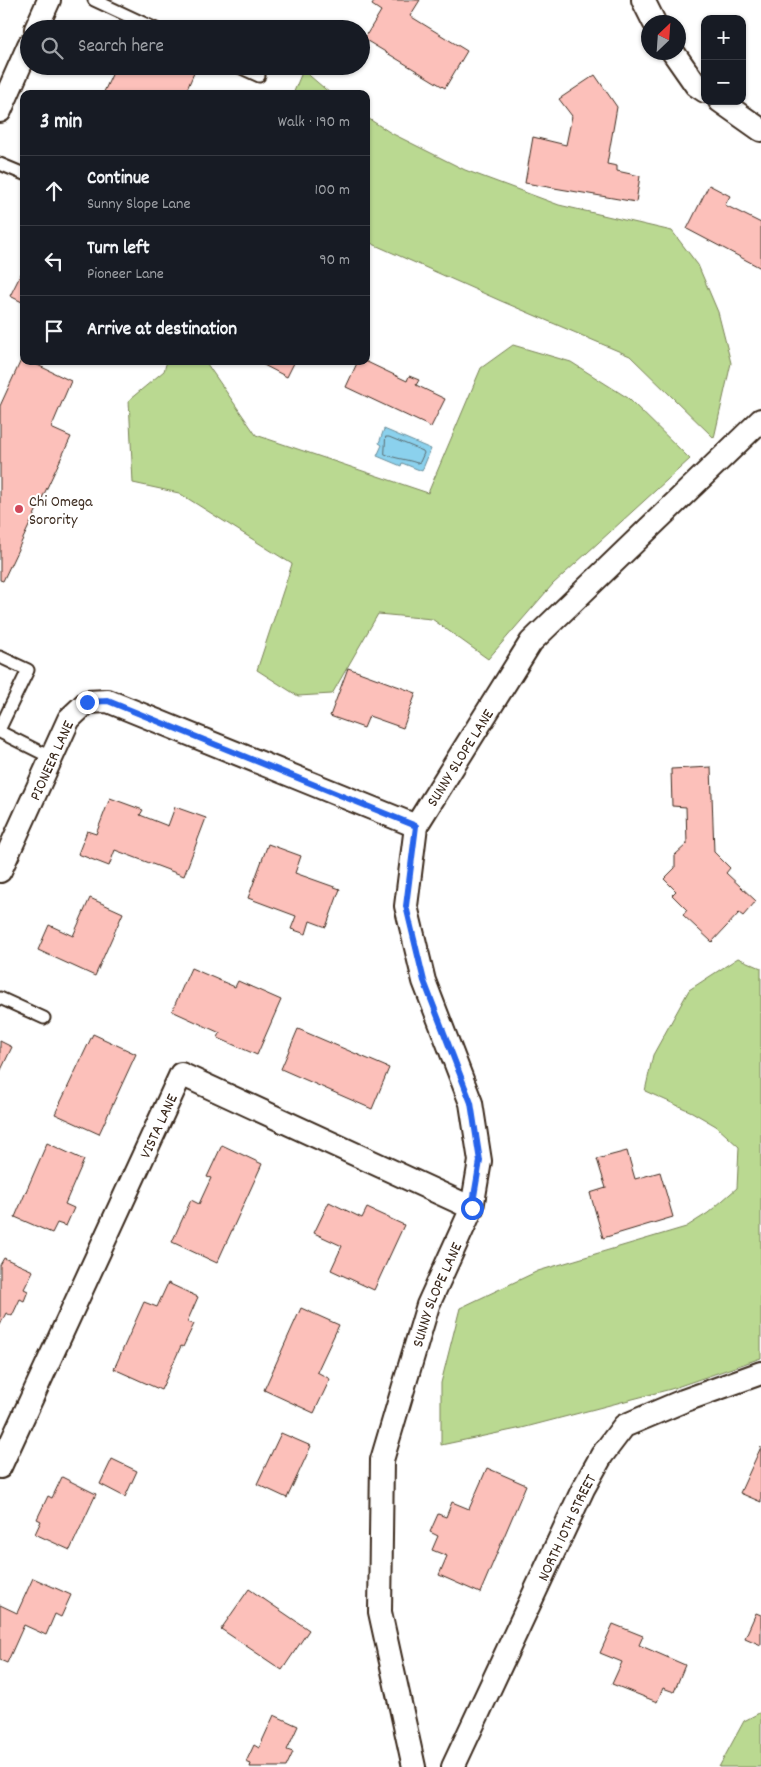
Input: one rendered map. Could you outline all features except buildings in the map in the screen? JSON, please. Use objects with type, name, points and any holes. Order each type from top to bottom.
[{"type":"street","points":[[40,20],[48,0]]},
{"type":"street","points":[[643,0],[650,15]]},
{"type":"street","points":[[679,60],[696,85],[701,88]]},
{"type":"street","points":[[0,111],[20,65]]},
{"type":"street","points":[[726,105],[761,130]]},
{"type":"street","name":"SUNNY SLOPE LANE","points":[[414,1767],[380,1612],[382,1460],[428,1306],[472,1208],[480,1161],[471,1103],[424,981],[406,906],[416,826],[530,642],[761,420]]},
{"type":"street","name":"PIONEER LANE","points":[[0,871],[69,719],[87,702],[108,701],[416,826]]},
{"type":"street","name":"VISTA LANE","points":[[0,1467],[181,1074],[472,1208]]},
{"type":"street","name":"NORTH 10TH STREET","points":[[453,1767],[583,1489],[602,1455],[624,1426],[683,1401],[761,1373]]},
{"type":"lane","points":[[94,0],[137,20]]},
{"type":"lane","points":[[0,164],[20,172]]},
{"type":"lane","points":[[0,657],[28,670],[0,728]]},
{"type":"lane","points":[[0,732],[52,758]]},
{"type":"lane","points":[[0,998],[44,1018]]},
{"type":"green space","points":[[301,75],[309,75],[326,90],[295,90]]},
{"type":"green space","points":[[370,120],[391,133],[465,170],[559,205],[672,231],[698,265],[718,312],[731,363],[714,438],[630,356],[370,243]]},
{"type":"green space","points":[[513,345],[571,362],[628,398],[690,459],[553,584],[488,659],[432,619],[378,614],[332,694],[298,696],[257,670],[292,564],[179,493],[133,483],[129,400],[164,371],[166,365],[208,365],[256,435],[428,493],[481,368]]},
{"type":"green space","points":[[738,958],[761,968],[761,1358],[671,1389],[522,1428],[441,1445],[441,1383],[460,1308],[538,1271],[686,1227],[708,1213],[737,1188],[739,1147],[716,1126],[692,1112],[645,1091],[653,1055],[689,990]]},
{"type":"green space","points":[[761,1712],[761,1767],[719,1767],[744,1721]]},
{"type":"water","points":[[384,429],[431,449],[422,471],[402,463],[401,466],[377,456],[382,445],[379,443]]},
{"type":"place","name":"Chi Omega Sorority","points":[[19,509]]},
{"type":"route","points":[[87,702],[108,701],[416,826],[406,906],[424,981],[471,1103],[480,1161],[472,1208]]}]
